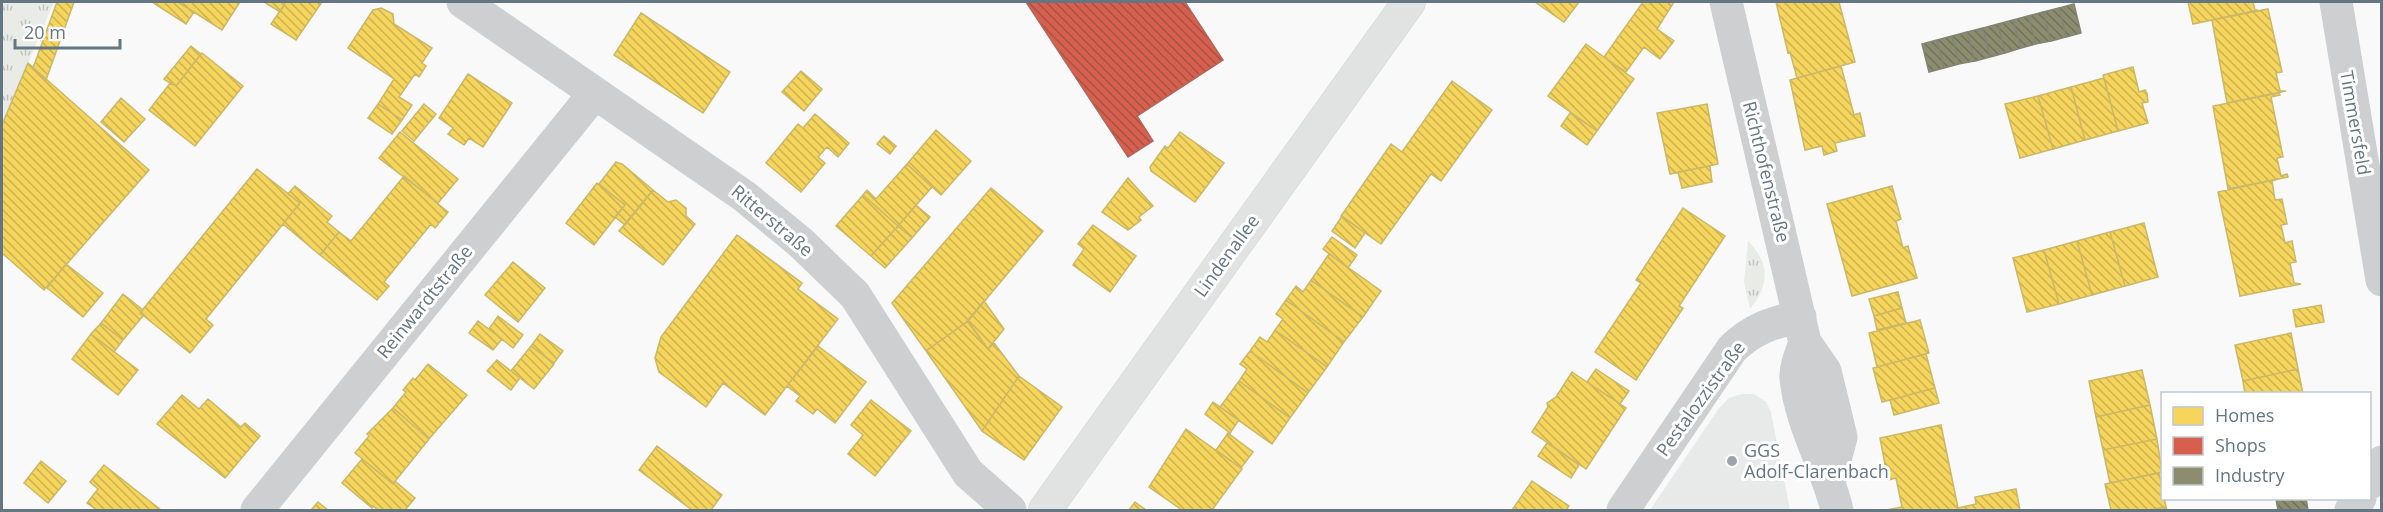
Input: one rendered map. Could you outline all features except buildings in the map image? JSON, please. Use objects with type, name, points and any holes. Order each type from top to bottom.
[{"type":"main road","name":"Lindenallee","points":[[1045,510],[1409,2]]},
{"type":"street","name":"Ritterstraße","points":[[464,2],[744,196],[800,242],[855,295],[968,473],[1010,510]]},
{"type":"street","name":"Richthofenstraße","points":[[1726,2],[1802,329],[1825,371],[1840,437],[1834,495]]},
{"type":"street","name":"Timmersfeld","points":[[2336,2],[2382,280]]},
{"type":"street","name":"Reinwardtstraße","points":[[257,510],[594,94]]},
{"type":"street","name":"Pestalozzistraße","points":[[1623,510],[1732,349],[1752,332],[1772,322],[1802,329]]},
{"type":"street","points":[[2371,481],[2382,462]]},
{"type":"shaded area","name":"GGS Adolf-Clarenbach","points":[[1742,394],[1754,394],[1766,402],[1771,412],[1790,510],[1650,510],[1719,408],[1729,398]]},
{"type":"green space","points":[[2,2],[54,2],[2,124]]},
{"type":"green space","points":[[1748,241],[1760,258],[1765,274],[1761,291],[1750,309],[1744,282]]},
{"type":"place","name":"GGS Adolf-Clarenbach","points":[[1732,461]]}]
